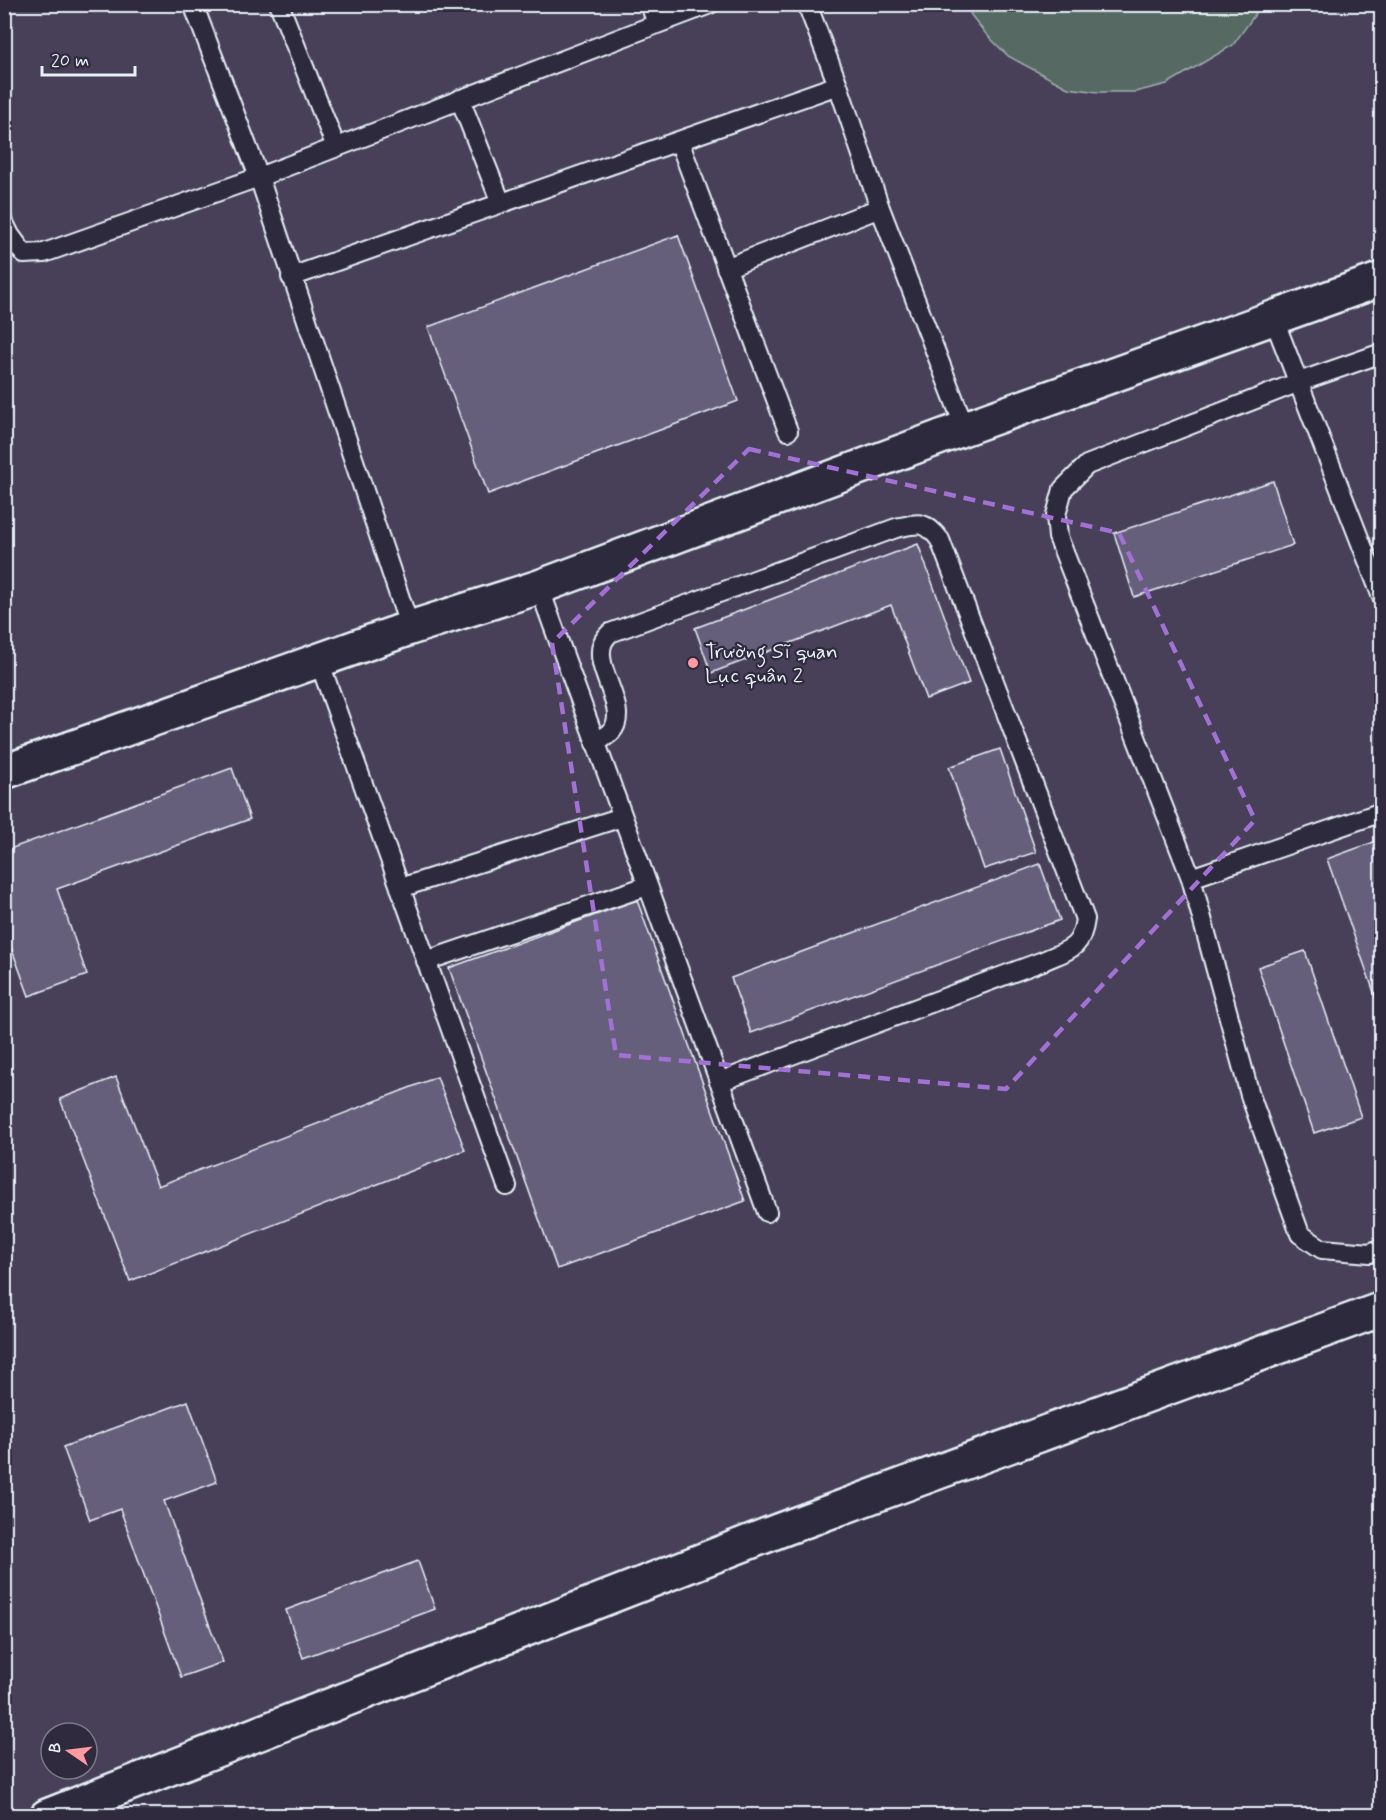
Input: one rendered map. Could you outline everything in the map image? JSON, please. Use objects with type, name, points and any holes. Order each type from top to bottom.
[{"type":"street","points":[[4,772],[410,628],[539,587],[965,428],[1382,279]]},
{"type":"street","points":[[47,1815],[780,1530],[1382,1309]]},
{"type":"lane","points":[[193,4],[259,177],[410,628]]},
{"type":"lane","points":[[279,4],[336,147]]},
{"type":"lane","points":[[650,4],[657,24]]},
{"type":"lane","points":[[4,223],[24,254],[44,253],[259,177],[710,4]]},
{"type":"lane","points":[[807,4],[838,85],[880,208],[965,428]]},
{"type":"lane","points":[[291,277],[838,85]]},
{"type":"lane","points":[[460,99],[501,203]]},
{"type":"lane","points":[[679,141],[788,431]]},
{"type":"lane","points":[[726,268],[880,208]]},
{"type":"lane","points":[[1273,317],[1382,597]]},
{"type":"lane","points":[[1382,353],[1299,382],[1087,465],[1063,489],[1056,515],[1058,537],[1191,878],[1250,1095],[1300,1234],[1322,1249],[1370,1252],[1382,1248]]},
{"type":"lane","points":[[595,743],[610,733],[616,724],[617,714],[602,662],[602,645],[610,633],[896,528],[917,524],[931,528],[940,540],[1085,919],[1083,933],[1074,947],[1043,961],[719,1082]]},
{"type":"lane","points":[[539,587],[767,1212]]},
{"type":"lane","points":[[318,661],[507,1186]]},
{"type":"lane","points":[[1191,878],[1382,813]]},
{"type":"lane","points":[[400,888],[622,817]]},
{"type":"lane","points":[[426,961],[647,886]]},
{"type":"highlighted area","points":[[749,449],[1119,533],[1255,820],[1006,1089],[616,1055],[552,643]]},
{"type":"shaded area","name":"Trường Sĩ quan Lục quân 2","points":[[5,5],[1381,5],[1381,1322],[778,1543],[78,1815],[5,1816]]},
{"type":"green space","points":[[967,5],[1258,5],[1254,16],[1233,45],[1167,84],[1135,92],[1098,92],[1068,88],[1008,56],[986,34],[971,15]]},
{"type":"building","points":[[678,235],[738,401],[488,494],[428,327]]},
{"type":"building","points":[[1273,481],[1293,545],[1134,597],[1114,533]]},
{"type":"building","points":[[918,544],[969,683],[926,699],[891,605],[711,673],[695,628]]},
{"type":"building","points":[[1000,749],[1036,852],[984,869],[949,767]]},
{"type":"building","points":[[232,768],[250,819],[57,889],[87,975],[29,996],[4,928],[4,851]]},
{"type":"building","points":[[1382,839],[1382,1015],[1327,859]]},
{"type":"building","points":[[1040,864],[1060,920],[751,1033],[731,978]]},
{"type":"building","points":[[637,900],[745,1201],[557,1269],[449,968]]},
{"type":"building","points":[[1305,951],[1361,1117],[1314,1133],[1258,967]]},
{"type":"building","points":[[116,1077],[158,1186],[437,1077],[465,1150],[130,1281],[60,1099]]},
{"type":"building","points":[[188,1401],[217,1482],[164,1501],[223,1662],[181,1677],[120,1509],[90,1520],[63,1447]]},
{"type":"building","points":[[418,1561],[435,1609],[303,1658],[286,1610]]},
{"type":"place","name":"Trường Sĩ quan Lục quân 2","points":[[693,663]]}]
